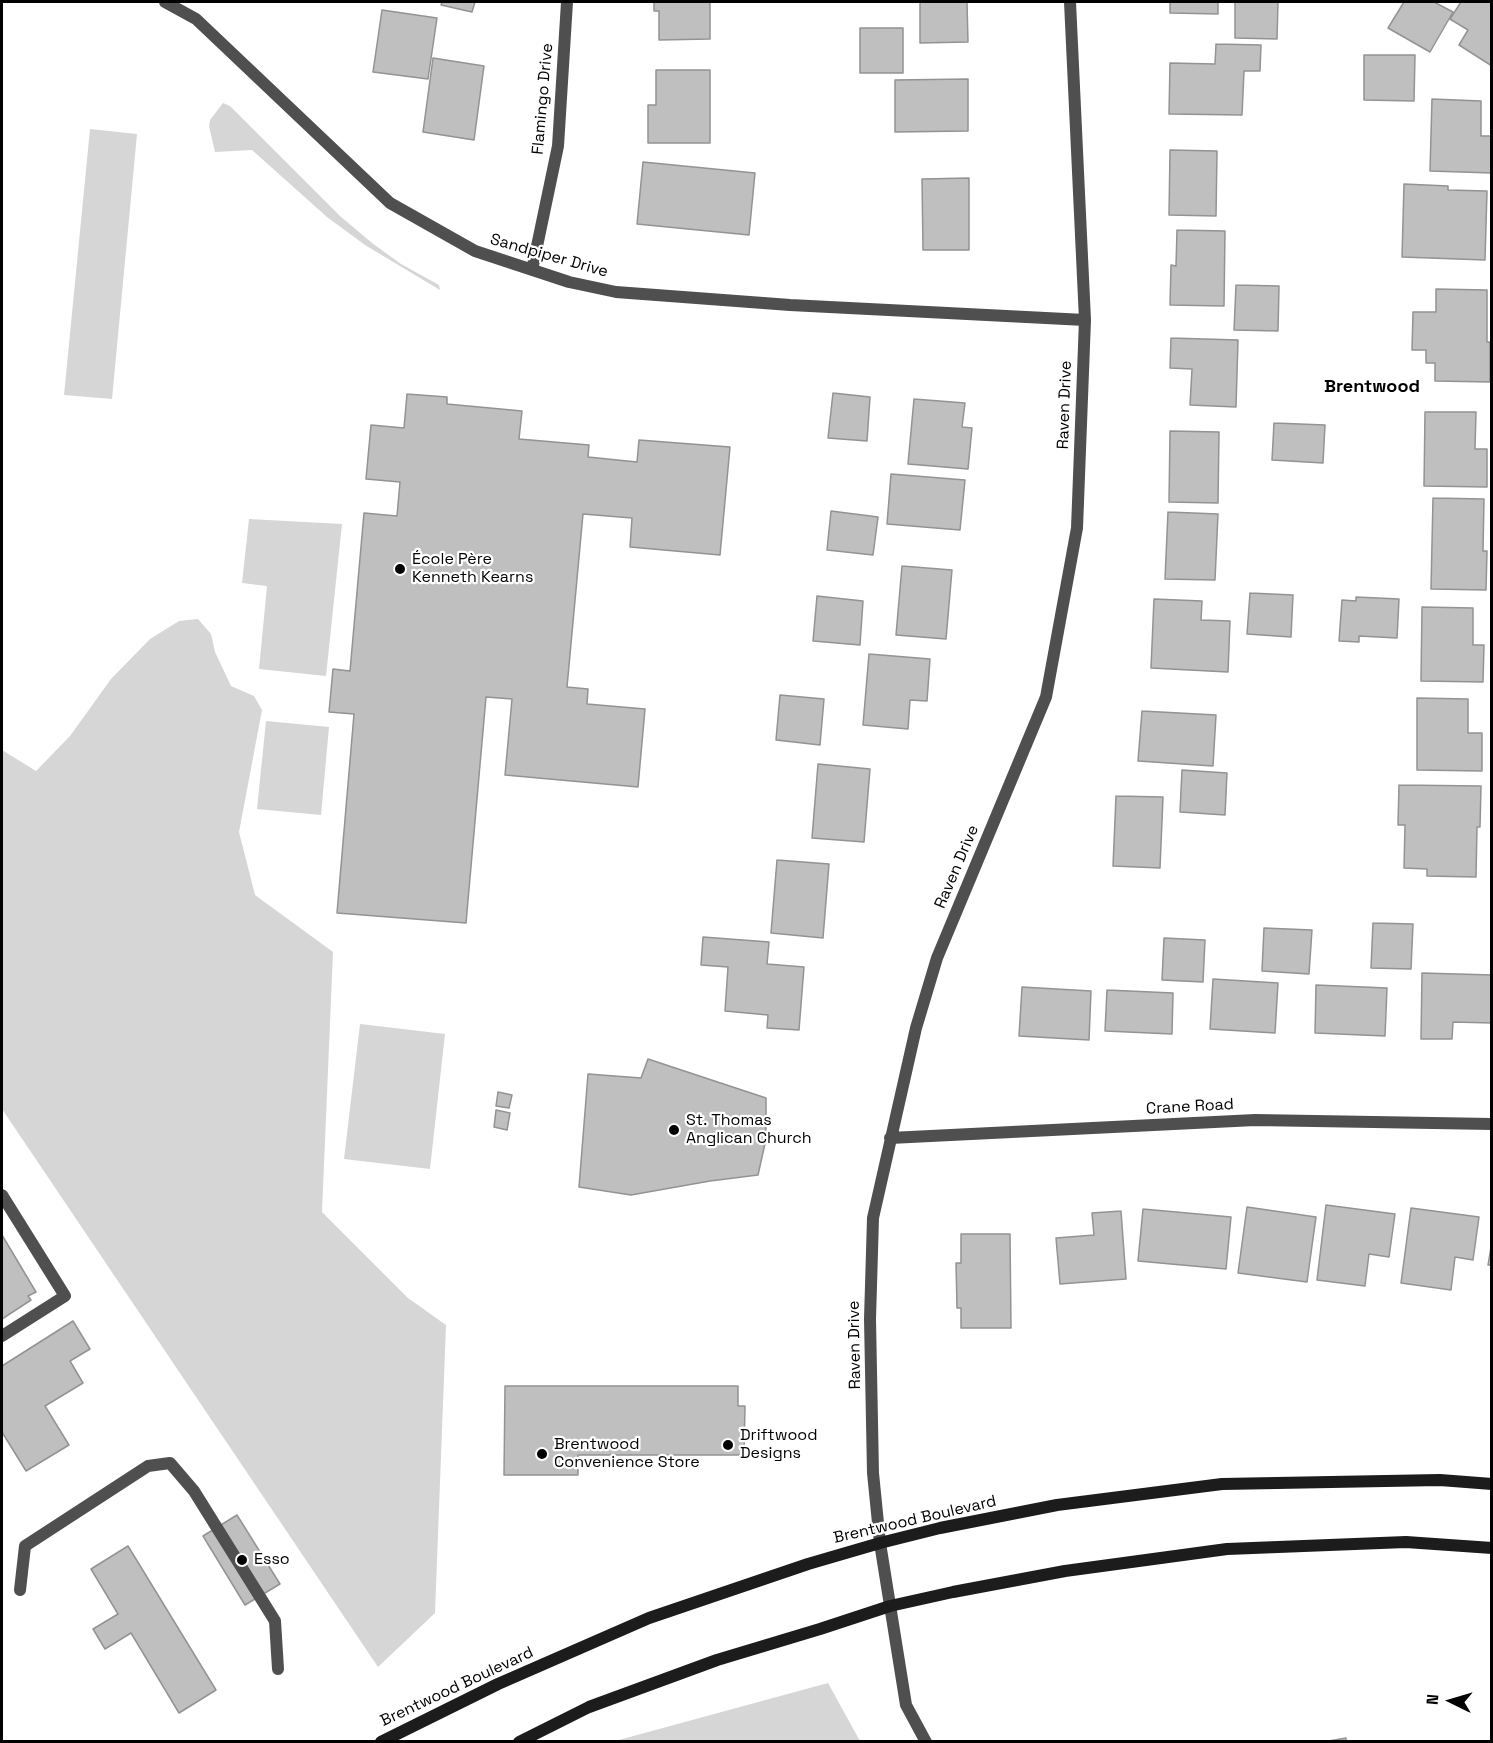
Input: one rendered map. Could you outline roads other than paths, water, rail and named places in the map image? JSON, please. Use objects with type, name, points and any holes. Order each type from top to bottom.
[{"type":"main road","name":"Brentwood Boulevard","points":[[381,1742],[498,1684],[649,1618],[808,1564],[940,1528],[1058,1505],[1222,1484],[1440,1480],[1491,1484]]},
{"type":"main road","points":[[519,1742],[589,1707],[717,1660],[890,1606],[1065,1571],[1227,1549],[1406,1542],[1491,1548]]},
{"type":"street","name":"Sandpiper Drive","points":[[165,2],[196,19],[390,203],[474,251],[569,282],[616,292],[790,305],[1085,320]]},
{"type":"street","name":"Flamingo Drive","points":[[532,270],[558,146],[567,2]]},
{"type":"street","name":"Raven Drive","points":[[926,1742],[906,1705],[880,1543],[873,1473],[871,1291],[873,1218],[916,1028],[937,958],[1046,697],[1077,528],[1085,320],[1070,2]]},
{"type":"street","name":"Crane Road","points":[[890,1138],[1255,1120],[1491,1124]]},
{"type":"street","points":[[2,1195],[65,1296],[2,1336]]},
{"type":"street","points":[[20,1590],[26,1546],[148,1466],[170,1463],[194,1491],[275,1621],[278,1669]]},
{"type":"place","name":"École Père Kenneth Kearns","points":[[400,569]]},
{"type":"place","name":"St. Thomas Anglican Church","points":[[674,1130]]},
{"type":"place","name":"Driftwood Designs","points":[[728,1445]]},
{"type":"place","name":"Brentwood Convenience Store","points":[[542,1454]]},
{"type":"place","name":"Esso","points":[[242,1560]]},
{"type":"district","name":"Brentwood","points":[[1372,387]]}]
